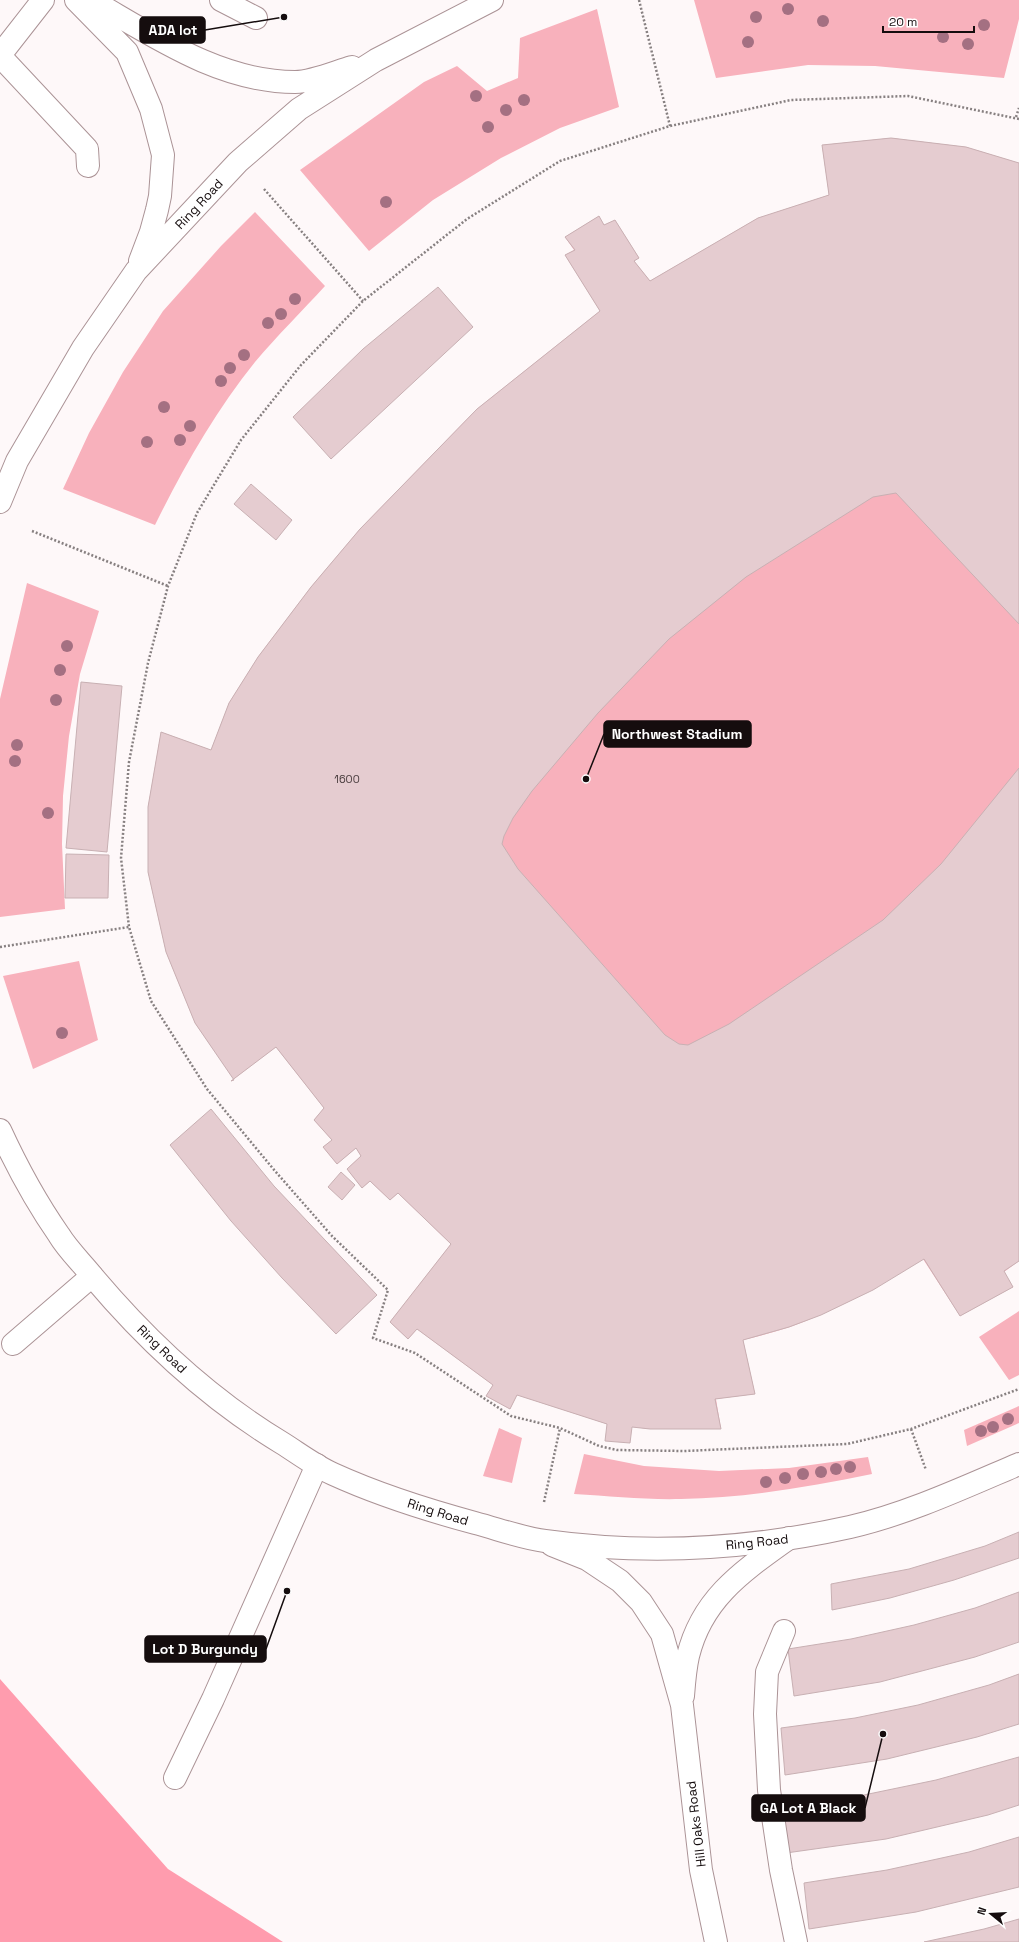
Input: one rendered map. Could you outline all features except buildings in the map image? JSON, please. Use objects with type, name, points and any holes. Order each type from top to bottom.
[{"type":"main road","points":[[43,0],[0,56],[87,149],[88,166]]},
{"type":"main road","points":[[76,0],[127,52],[151,109],[163,156],[160,196],[157,210],[151,232],[136,271]]},
{"type":"main road","points":[[91,0],[171,45],[210,63],[257,79],[297,82],[376,60]]},
{"type":"main road","points":[[221,0],[256,18]]},
{"type":"main road","name":"Ring Road","points":[[0,502],[17,461],[83,348],[136,271],[238,162],[299,110],[376,60],[492,0]]},
{"type":"main road","name":"Ring Road","points":[[0,1130],[17,1167],[60,1238],[119,1308],[182,1371],[254,1426],[317,1465],[331,1473],[398,1499],[447,1515],[541,1541],[618,1549],[697,1548],[790,1538],[853,1527],[916,1506],[1019,1464]]},
{"type":"main road","points":[[13,1344],[92,1276]]},
{"type":"main road","points":[[175,1778],[213,1699],[317,1465]]},
{"type":"main road","name":"Hill Oaks Road","points":[[682,1705],[688,1656],[701,1624],[717,1596],[743,1570],[790,1538]]},
{"type":"main road","name":"Hill Oaks Road","points":[[541,1541],[587,1559],[620,1581],[641,1602],[662,1634],[682,1705],[701,1870],[716,1942]]},
{"type":"main road","points":[[784,1631],[767,1672],[765,1714],[769,1790],[781,1870],[796,1942]]},
{"type":"path","points":[[639,0],[670,126]]},
{"type":"path","points":[[1019,108],[1018,118],[908,96],[792,100],[670,126],[560,161],[467,218],[363,301],[301,365],[241,440],[197,513],[168,586],[148,663],[129,762],[121,858],[129,928],[151,1001],[207,1089],[275,1171],[332,1236],[388,1290],[374,1338],[415,1353],[511,1416],[560,1428],[599,1446],[616,1450],[684,1451],[847,1444],[911,1429],[1019,1389]]},
{"type":"path","points":[[264,189],[363,301]]},
{"type":"path","points":[[32,531],[168,586]]},
{"type":"path","points":[[0,947],[129,928]]},
{"type":"path","points":[[544,1502],[560,1428]]},
{"type":"path","points":[[911,1429],[926,1470]]},
{"type":"shaded area","points":[[694,0],[1019,0],[1019,19],[1004,78],[875,66],[808,65],[716,78]]},
{"type":"shaded area","points":[[597,9],[619,107],[560,128],[501,158],[433,200],[369,251],[300,170],[424,82],[457,66],[487,91],[518,78],[520,38]]},
{"type":"shaded area","points":[[891,138],[966,147],[1019,163],[1019,1261],[1004,1272],[1013,1287],[960,1316],[923,1259],[875,1287],[825,1313],[790,1327],[743,1340],[755,1394],[716,1399],[721,1429],[650,1429],[607,1424],[517,1395],[510,1409],[486,1396],[493,1385],[417,1329],[408,1339],[390,1322],[451,1244],[398,1193],[390,1200],[370,1181],[362,1188],[347,1169],[361,1156],[356,1148],[337,1164],[323,1147],[332,1140],[314,1120],[324,1108],[276,1047],[234,1079],[195,1023],[166,952],[148,872],[148,807],[161,732],[211,750],[229,703],[258,657],[311,587],[360,529],[477,409],[600,311],[565,255],[574,250],[565,237],[599,216],[604,225],[615,220],[639,258],[634,261],[650,281],[758,218],[829,195],[822,145]]},
{"type":"shaded area","points":[[255,212],[325,286],[255,362],[240,381],[200,441],[155,525],[63,489],[89,433],[123,372],[163,311],[221,246]]},
{"type":"shaded area","points":[[27,583],[99,611],[80,674],[69,736],[63,796],[62,844],[65,909],[0,917],[0,699]]},
{"type":"shaded area","points":[[79,961],[98,1040],[33,1069],[3,976]]},
{"type":"shaded area","points":[[1019,1311],[1019,1375],[1009,1380],[979,1337]]},
{"type":"shaded area","points":[[1019,1406],[1019,1423],[967,1446],[964,1430]]},
{"type":"shaded area","points":[[499,1428],[522,1438],[512,1483],[483,1476]]},
{"type":"shaded area","points":[[584,1454],[644,1466],[719,1471],[789,1468],[868,1457],[872,1474],[777,1491],[705,1498],[655,1499],[574,1494]]},
{"type":"shaded area","points":[[0,1679],[168,1869],[283,1942],[0,1942]]},
{"type":"place","name":"ADA lot","points":[[284,17]]},
{"type":"place","name":"Northwest Stadium","points":[[586,779]]},
{"type":"place","name":"Lot D Burgundy","points":[[287,1591]]},
{"type":"place","name":"GA Lot A Black","points":[[883,1734]]}]
